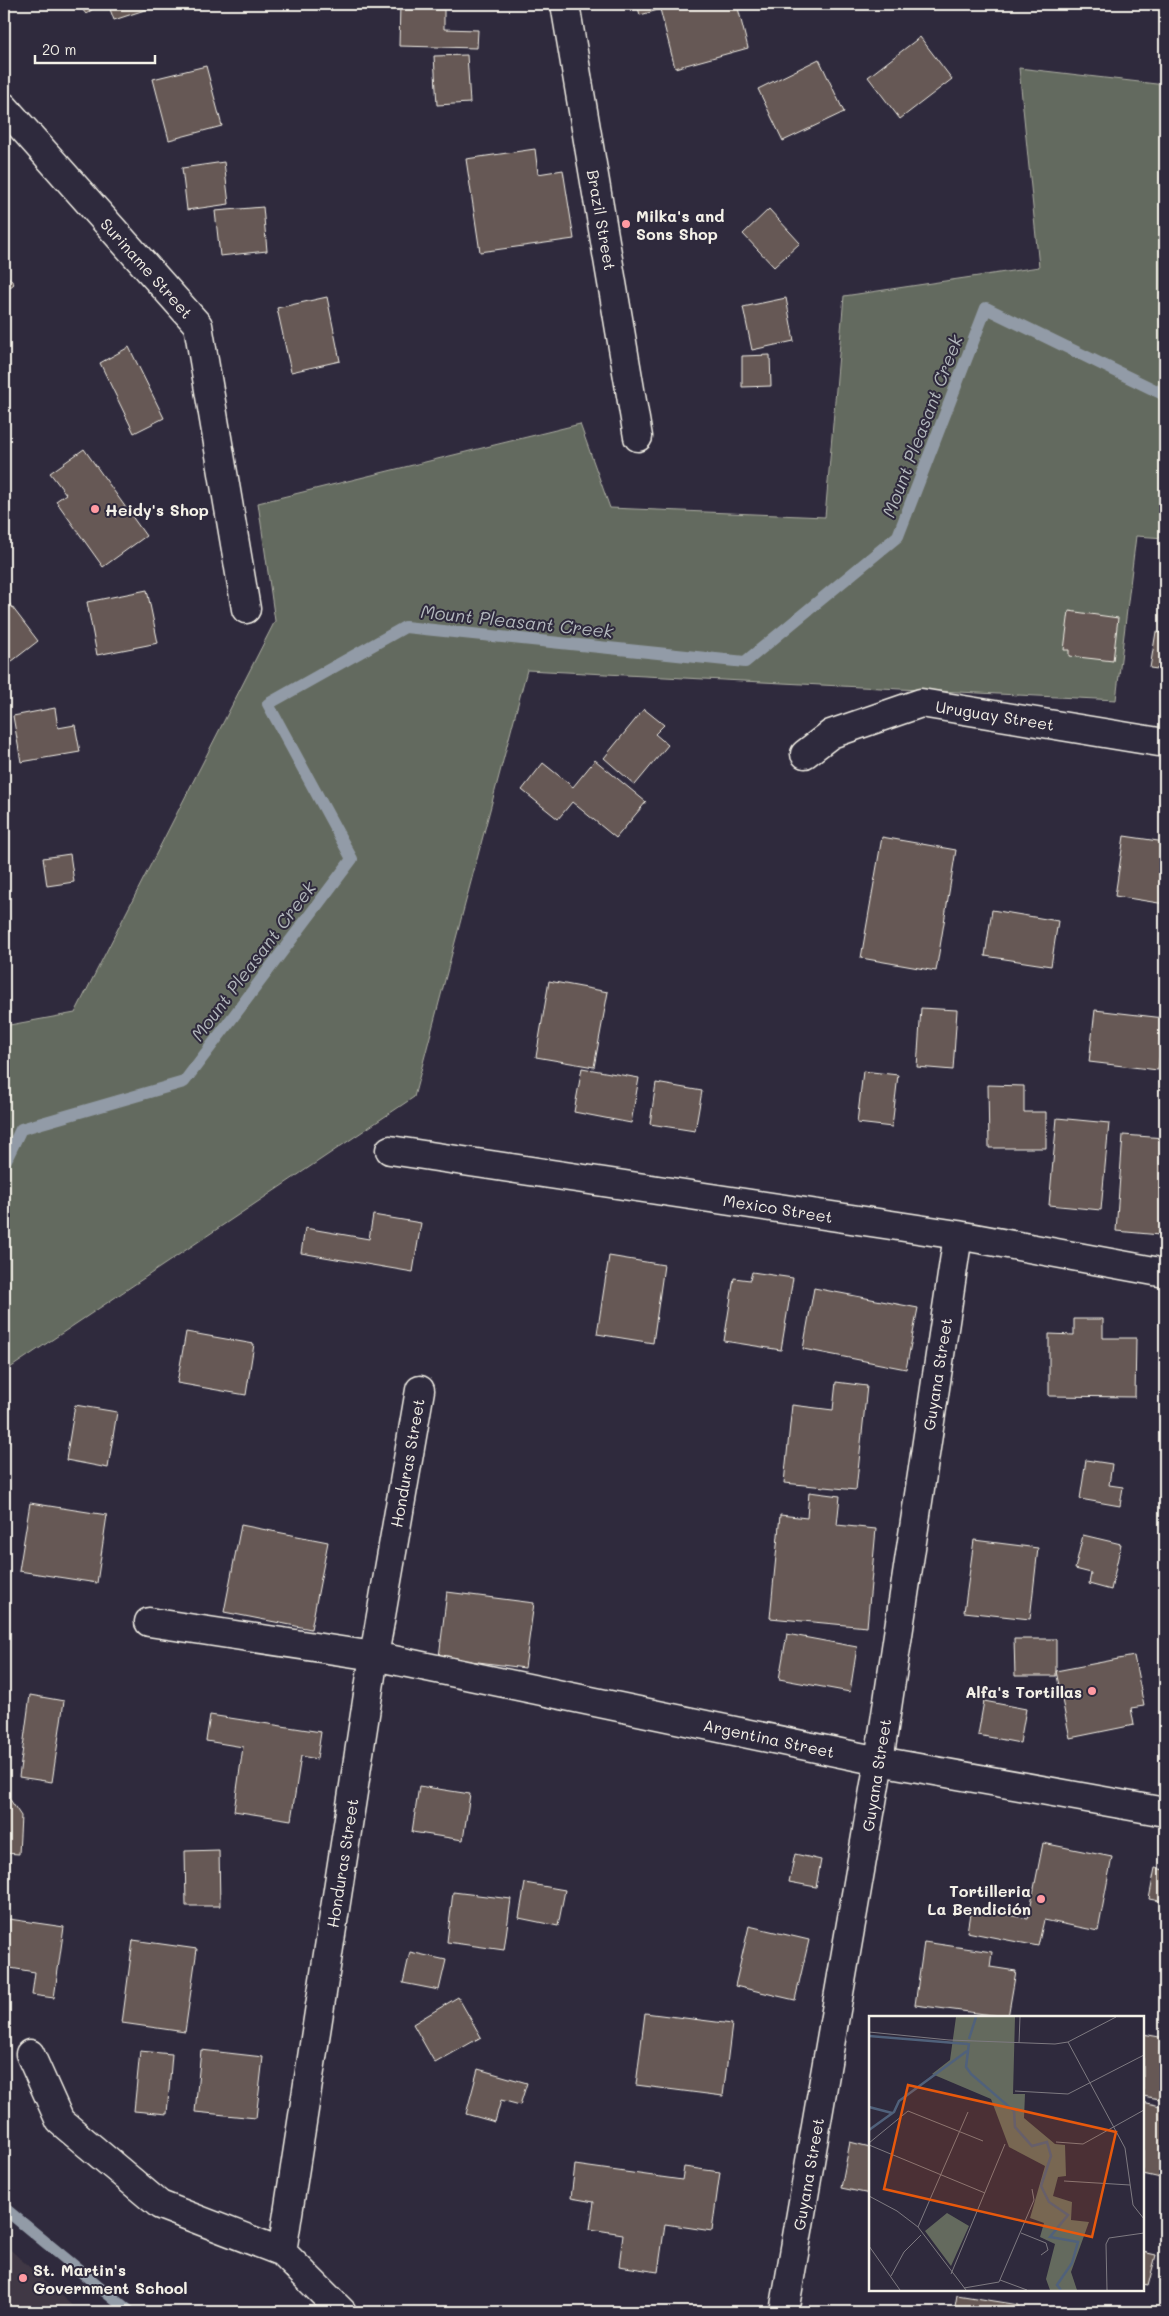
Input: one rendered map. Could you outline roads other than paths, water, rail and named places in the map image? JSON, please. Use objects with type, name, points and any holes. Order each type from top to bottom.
[{"type":"street","name":"Brazil Street","points":[[565,4],[638,437]]},
{"type":"street","name":"Suriname Street","points":[[4,107],[198,325],[246,609]]},
{"type":"street","name":"Uruguay Street","points":[[805,754],[831,734],[920,703],[1165,743]]},
{"type":"street","name":"Mexico Street","points":[[390,1150],[958,1235],[1165,1272]]},
{"type":"street","name":"Guyana Street","points":[[784,2312],[879,1761],[958,1235]]},
{"type":"street","name":"Honduras Street","points":[[282,2252],[374,1656],[420,1390]]},
{"type":"street","name":"Argentina Street","points":[[149,1622],[374,1656],[879,1761],[1165,1812]]},
{"type":"street","points":[[30,2054],[60,2121],[160,2205],[282,2252],[342,2312]]},
{"type":"waterway","name":"Mount Pleasant Creek","points":[[4,1164],[21,1129],[184,1082],[352,859],[268,704],[405,627],[745,662],[898,536],[986,308],[1165,395]]},
{"type":"waterway","points":[[4,2208],[130,2312]]},
{"type":"place","name":"Milka's and Sons Shop","points":[[626,224]]},
{"type":"place","name":"Heidy's Shop","points":[[95,509]]},
{"type":"place","name":"Alfa's Tortillas","points":[[1092,1691]]},
{"type":"place","name":"Tortilleria La Bendición","points":[[1041,1899]]},
{"type":"place","name":"St. Martin's Government School","points":[[23,2278]]}]
